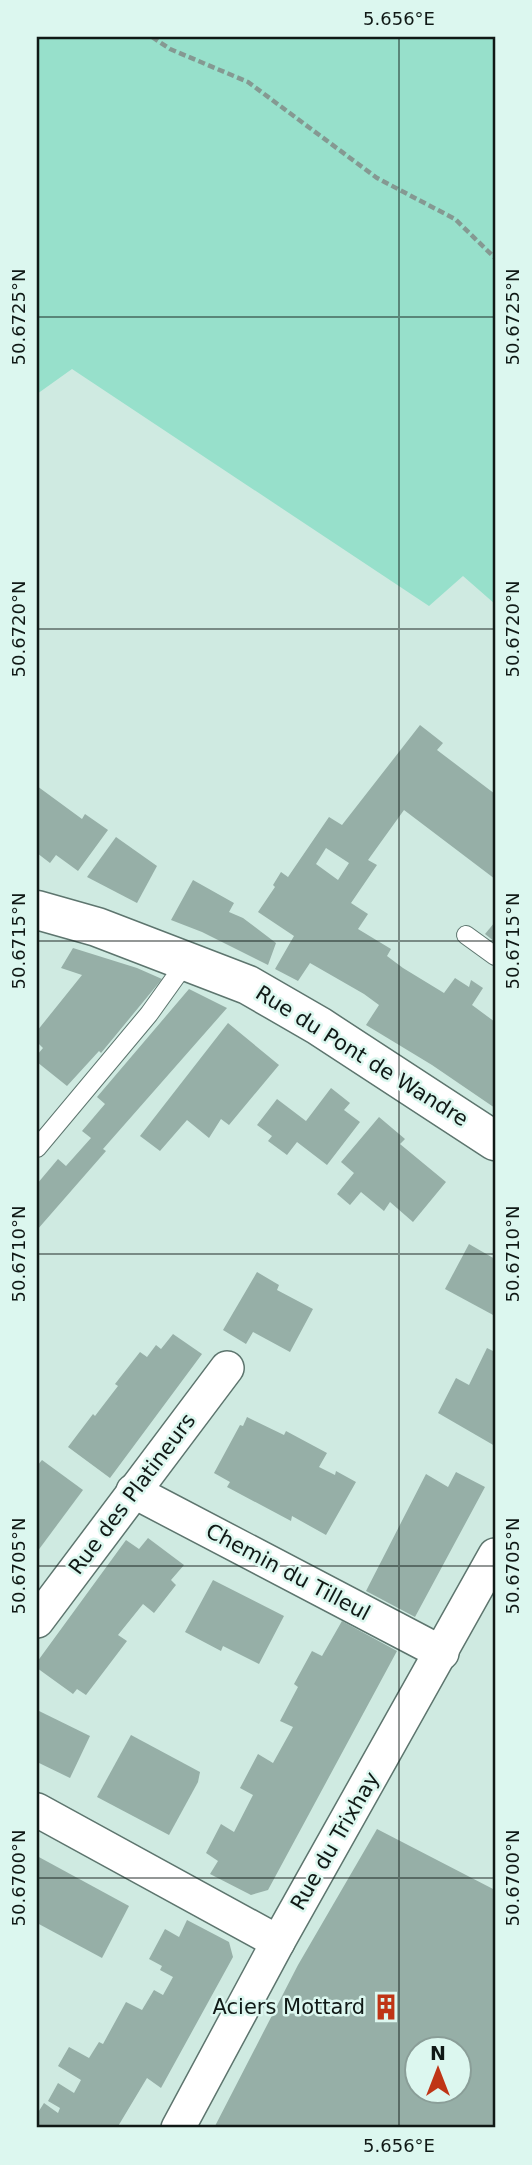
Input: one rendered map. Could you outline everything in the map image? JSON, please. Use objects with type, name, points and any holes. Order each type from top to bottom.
[{"type":"street","name":"Rue du Pont de Wandre","points":[[37,910],[97,926],[248,985],[319,1026],[495,1141]]},
{"type":"street","name":"Rue des Platineurs","points":[[37,1621],[228,1368]]},
{"type":"street","name":"Chemin du Tilleul","points":[[133,1492],[442,1653]]},
{"type":"street","name":"Rue du Trixhay","points":[[178,2128],[278,1942],[495,1555]]},
{"type":"street","points":[[37,1810],[278,1942]]},
{"type":"lane","points":[[466,935],[495,956]]},
{"type":"lane","points":[[37,1148],[149,1014],[187,961]]},
{"type":"path","points":[[152,37],[170,49],[248,82],[377,178],[455,219],[495,258]]},
{"type":"green space","points":[[37,37],[495,37],[495,604],[463,576],[429,606],[72,369],[37,394]]},
{"type":"building","points":[[420,725],[443,743],[437,750],[495,794],[495,879],[404,810],[368,860],[377,865],[351,903],[368,914],[358,929],[391,949],[387,956],[403,968],[444,993],[455,978],[469,987],[471,980],[483,988],[472,1005],[495,1022],[495,1108],[366,1025],[379,1005],[364,994],[310,963],[298,981],[275,969],[294,936],[258,912],[275,887],[273,885],[281,872],[288,877],[329,817],[342,825]],"holes":[[[326,848],[349,863],[338,880],[316,864]]]},
{"type":"building","points":[[37,786],[82,819],[85,814],[108,830],[78,871],[56,855],[50,863],[37,853]]},
{"type":"building","points":[[116,837],[157,866],[137,903],[87,877]]},
{"type":"building","points":[[193,880],[234,903],[229,912],[243,918],[276,943],[268,965],[202,932],[171,920]]},
{"type":"building","points":[[495,922],[495,942],[485,934]]},
{"type":"building","points":[[73,948],[137,968],[162,979],[101,1053],[99,1051],[67,1086],[37,1062],[37,1055],[43,1048],[37,1042],[37,1031],[82,975],[61,968]]},
{"type":"building","points":[[189,989],[227,1008],[103,1149],[106,1151],[37,1230],[37,1184],[58,1159],[66,1166],[91,1138],[82,1131],[105,1104],[97,1097]]},
{"type":"building","points":[[228,1023],[279,1065],[229,1125],[221,1119],[209,1138],[187,1120],[160,1151],[140,1136]]},
{"type":"building","points":[[331,1088],[350,1103],[344,1110],[360,1122],[327,1165],[297,1142],[287,1155],[268,1141],[272,1136],[257,1125],[277,1099],[306,1121]]},
{"type":"building","points":[[379,1117],[405,1139],[400,1144],[446,1182],[413,1222],[390,1202],[384,1211],[361,1192],[350,1205],[337,1194],[354,1173],[341,1162]]},
{"type":"building","points":[[469,1244],[495,1259],[495,1316],[445,1289]]},
{"type":"building","points":[[257,1272],[279,1285],[277,1290],[313,1309],[290,1352],[253,1332],[246,1344],[223,1330]]},
{"type":"building","points":[[173,1334],[202,1354],[110,1478],[68,1447],[118,1386],[115,1384],[140,1352],[147,1357],[156,1345],[161,1349]]},
{"type":"building","points":[[487,1348],[495,1352],[495,1446],[438,1413],[456,1378],[469,1385]]},
{"type":"building","points":[[247,1417],[284,1435],[286,1431],[327,1453],[319,1467],[335,1475],[336,1471],[356,1482],[326,1535],[292,1516],[291,1521],[227,1487],[230,1482],[214,1473]]},
{"type":"building","points":[[42,1460],[83,1490],[37,1552],[37,1466]]},
{"type":"building","points":[[456,1472],[485,1487],[415,1617],[366,1591],[426,1474],[448,1487]]},
{"type":"building","points":[[148,1538],[184,1565],[171,1580],[176,1585],[154,1613],[143,1604],[118,1635],[127,1641],[86,1695],[77,1689],[73,1694],[37,1668],[37,1662],[126,1540],[139,1549]]},
{"type":"building","points":[[213,1580],[284,1616],[259,1664],[223,1646],[221,1651],[185,1632]]},
{"type":"building","points":[[342,1621],[397,1651],[268,1890],[251,1895],[210,1874],[218,1861],[206,1853],[221,1824],[234,1832],[253,1795],[240,1788],[258,1754],[273,1763],[293,1727],[280,1721],[298,1687],[294,1684],[312,1651],[322,1656]]},
{"type":"building","points":[[37,1710],[90,1736],[70,1778],[37,1762]]},
{"type":"building","points":[[131,1735],[200,1772],[198,1782],[169,1835],[97,1797]]},
{"type":"building","name":"Aciers Mottard","points":[[377,1829],[495,1890],[495,2128],[214,2128],[298,1965]]},
{"type":"building","points":[[37,1856],[129,1906],[102,1958],[37,1923]]},
{"type":"building","points":[[187,1920],[229,1942],[233,1957],[161,2088],[147,2078],[117,2128],[37,2128],[37,2114],[44,2103],[58,2113],[60,2108],[48,2101],[58,2083],[74,2093],[81,2080],[58,2066],[69,2047],[89,2058],[99,2042],[103,2044],[126,2002],[142,2010],[154,1990],[163,1995],[173,1977],[160,1970],[162,1966],[149,1959],[165,1929],[179,1937]]},
{"type":"place","name":"Aciers Mottard","points":[[386,2007]]}]
